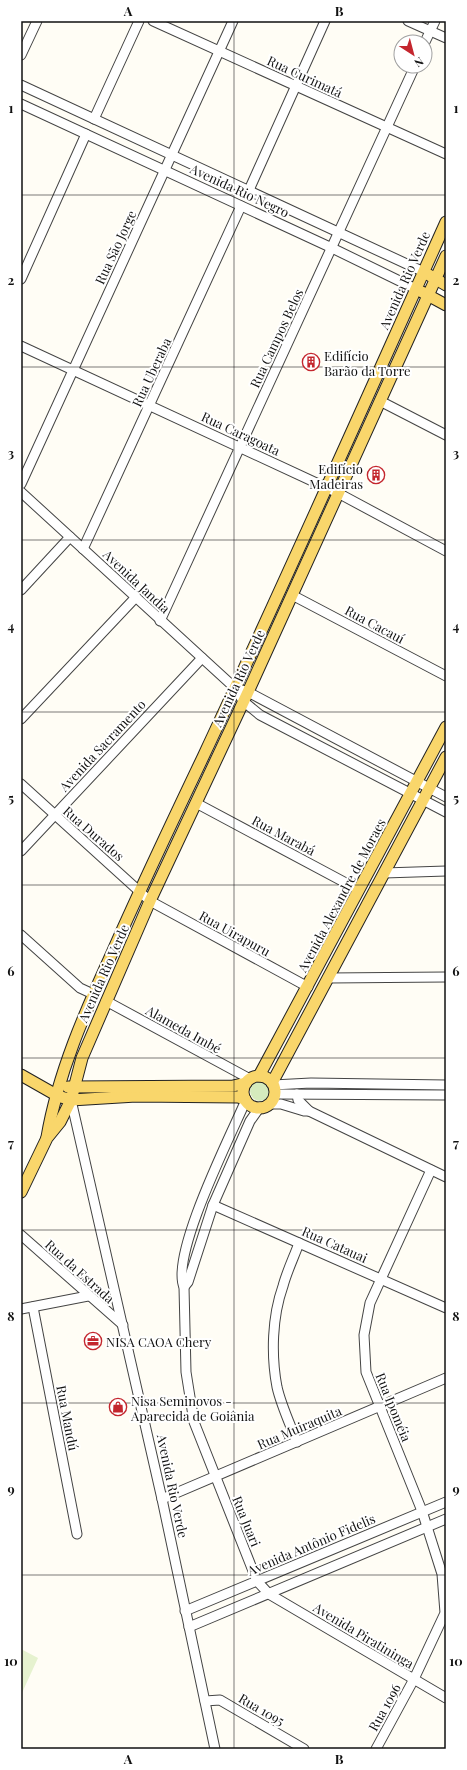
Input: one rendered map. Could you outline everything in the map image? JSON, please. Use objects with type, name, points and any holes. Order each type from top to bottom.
[{"type":"main road","name":"Avenida Rio Verde","points":[[47,1138],[51,1117],[71,1050],[94,994],[140,890],[235,688],[446,222]]},
{"type":"main road","name":"Avenida Rio Verde","points":[[71,1100],[82,1058],[150,901],[246,696],[446,256]]},
{"type":"main road","name":"Avenida Rio Negro","points":[[424,272],[446,285]]},
{"type":"main road","name":"Avenida Rio Negro","points":[[416,289],[446,305]]},
{"type":"main road","name":"Avenida Alexandre de Moraes","points":[[252,1079],[308,987],[446,727]]},
{"type":"main road","points":[[21,1075],[40,1087],[59,1091],[71,1100],[136,1096],[238,1097],[245,1099],[252,1106],[270,1095],[328,978],[446,757]]},
{"type":"main road","points":[[59,1091],[75,1087],[233,1086],[252,1079],[269,1079],[270,1095]]},
{"type":"main road","points":[[245,1099],[244,1088],[252,1079]]},
{"type":"main road","points":[[21,1192],[47,1138],[60,1122],[71,1100]]},
{"type":"street","points":[[21,55],[37,21]]},
{"type":"street","points":[[94,118],[139,21]]},
{"type":"street","name":"Rua Curimatá","points":[[153,21],[446,154]]},
{"type":"street","name":"Rua São Jorge","points":[[21,484],[233,21]]},
{"type":"street","points":[[249,190],[325,21]]},
{"type":"street","points":[[408,21],[446,38]]},
{"type":"street","points":[[429,34],[435,21]]},
{"type":"street","name":"Rua Campos Belos","points":[[160,620],[411,74]]},
{"type":"street","name":"Avenida Rio Negro","points":[[21,85],[424,272]]},
{"type":"street","name":"Avenida Rio Negro","points":[[21,104],[332,248],[416,289]]},
{"type":"street","points":[[21,279],[86,134]]},
{"type":"street","name":"Rua Uberaba","points":[[83,549],[242,206]]},
{"type":"street","name":"Rua Caragoata","points":[[21,346],[326,487],[446,551]]},
{"type":"street","points":[[380,401],[446,435]]},
{"type":"street","name":"Avenida Jandia","points":[[21,492],[160,620],[235,688],[246,696],[417,781],[446,797]]},
{"type":"street","points":[[21,590],[70,537]]},
{"type":"street","name":"Rua Cacauí","points":[[292,595],[446,676]]},
{"type":"street","points":[[21,719],[136,597]]},
{"type":"street","name":"Avenida Sacramento","points":[[21,851],[202,658]]},
{"type":"street","name":"Avenida Jandia","points":[[246,696],[260,715],[446,812]]},
{"type":"street","name":"Rua Durados","points":[[21,784],[140,890],[150,901]]},
{"type":"street","name":"Rua Marabá","points":[[196,803],[359,890]]},
{"type":"street","points":[[384,873],[446,871]]},
{"type":"street","name":"Rua Uirapuru","points":[[150,901],[308,987]]},
{"type":"street","points":[[21,935],[80,988],[94,994]]},
{"type":"street","points":[[328,978],[446,977]]},
{"type":"street","name":"Alameda Imbé","points":[[106,1001],[252,1079]]},
{"type":"street","points":[[184,1287],[188,1282],[213,1205],[250,1121],[270,1095],[311,1083],[446,1085]]},
{"type":"street","points":[[297,1094],[298,1100],[309,1111],[446,1177]]},
{"type":"street","points":[[270,1095],[446,1095]]},
{"type":"street","points":[[270,1095],[281,1104],[304,1111],[309,1111]]},
{"type":"street","points":[[215,1476],[194,1422],[186,1372],[184,1287],[181,1282],[181,1268],[184,1249],[193,1222],[245,1099]]},
{"type":"street","name":"Avenida Rio Verde","points":[[71,1100],[162,1499],[215,1749]]},
{"type":"street","name":"Rua Ipoméia","points":[[431,1170],[370,1303],[364,1335],[366,1372],[422,1511],[442,1574],[446,1613]]},
{"type":"street","name":"Rua Catauai","points":[[213,1205],[446,1308]]},
{"type":"street","name":"Rua da Estrada","points":[[21,1235],[88,1296],[123,1325]]},
{"type":"street","points":[[297,1442],[278,1387],[274,1362],[274,1335],[276,1313],[282,1287],[299,1243]]},
{"type":"street","points":[[21,1309],[88,1296]]},
{"type":"street","name":"Rua Mandú","points":[[33,1307],[77,1534]]},
{"type":"street","name":"Rua Muiraquita","points":[[162,1499],[446,1378]]},
{"type":"street","name":"Rua Juari","points":[[215,1476],[257,1581],[269,1594]]},
{"type":"street","name":"Avenida Antônio Fidelis","points":[[186,1611],[446,1502]]},
{"type":"street","points":[[189,1627],[446,1519]]},
{"type":"street","name":"Avenida Piratininga","points":[[269,1594],[446,1698]]},
{"type":"street","name":"Rua 1096","points":[[376,1749],[414,1679],[446,1613]]},
{"type":"street","name":"Rua 1095","points":[[204,1701],[220,1700],[304,1749]]},
{"type":"green space","points":[[260,1081],[267,1084],[270,1091],[267,1098],[260,1101],[253,1098],[250,1091],[253,1084]]},
{"type":"green space","points":[[21,1649],[38,1658],[21,1695]]},
{"type":"place","name":"Edifício Barão da Torre","points":[[311,362]]},
{"type":"place","name":"Edifício Madeiras","points":[[376,475]]},
{"type":"place","name":"NISA CAOA Chery","points":[[93,1341]]},
{"type":"place","name":"Nisa Seminovos - Aparecida de Goiânia","points":[[118,1407]]}]
